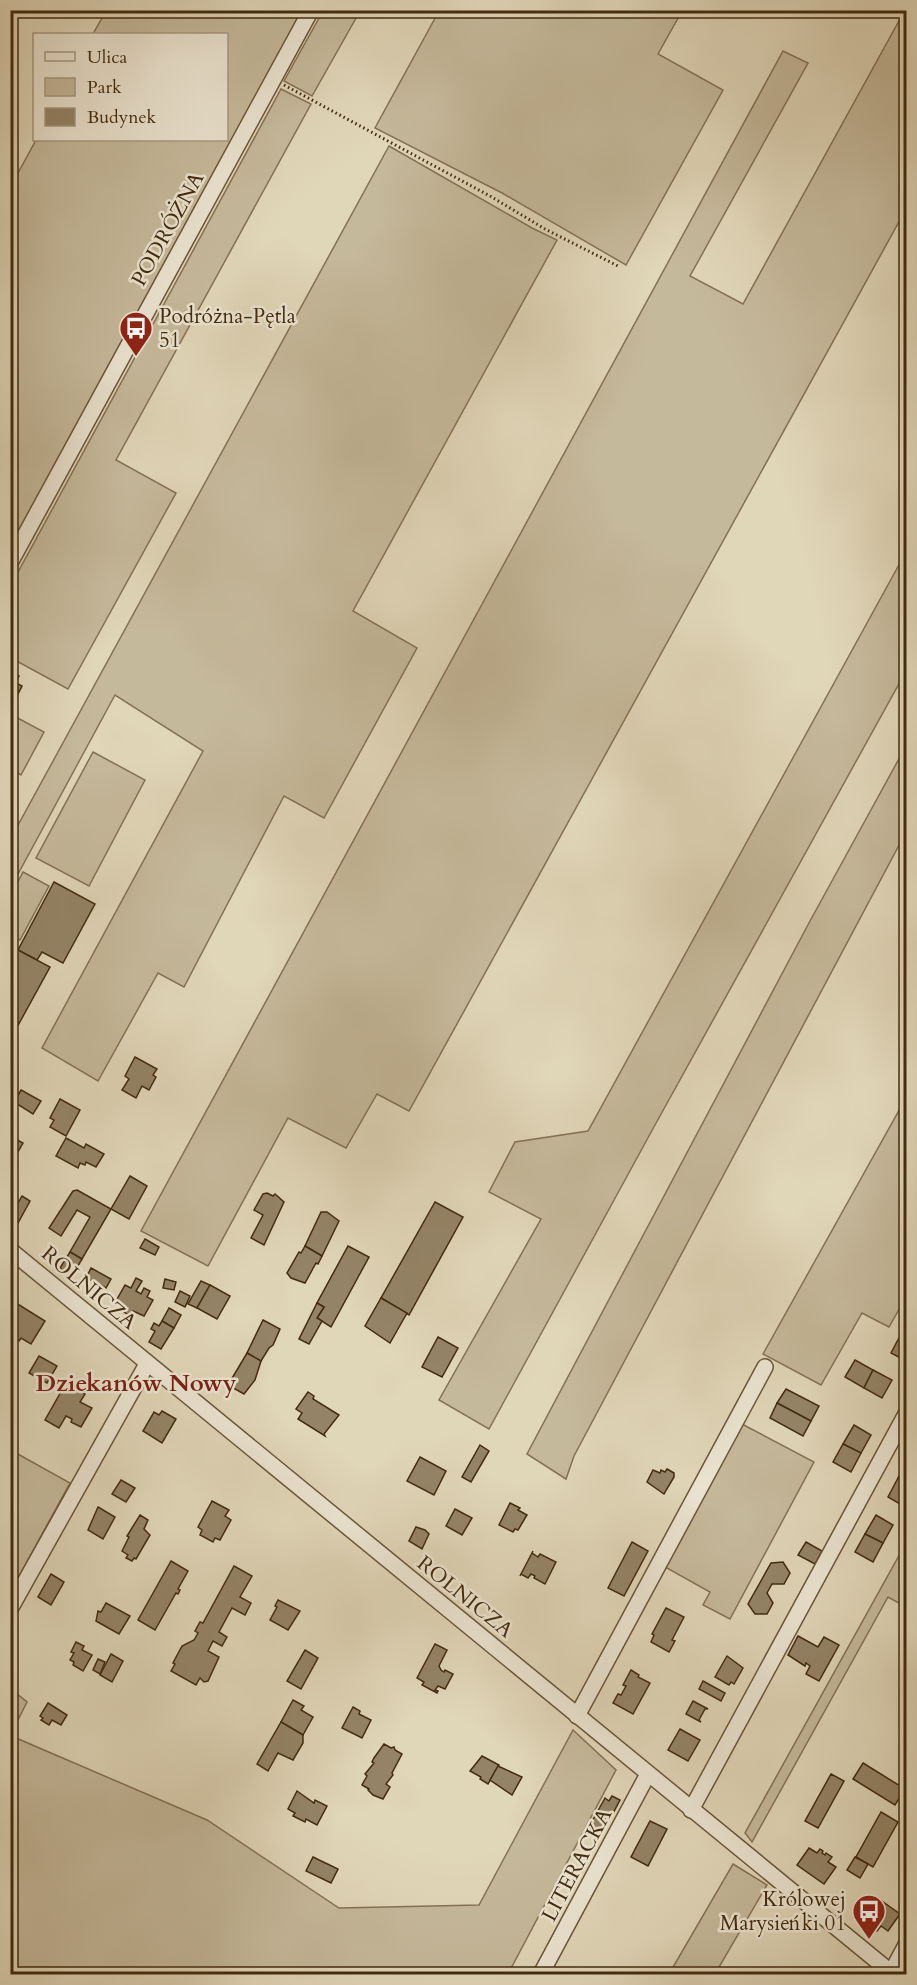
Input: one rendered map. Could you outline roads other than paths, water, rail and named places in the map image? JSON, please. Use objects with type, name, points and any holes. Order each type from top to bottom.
[{"type":"street","name":"PODRÓŻNA","points":[[10,562],[311,10]]},
{"type":"street","name":"ROLNICZA","points":[[10,1250],[892,1974]]},
{"type":"street","points":[[10,1609],[147,1364]]},
{"type":"street","points":[[577,1716],[765,1367]]},
{"type":"street","points":[[691,1810],[906,1414]]},
{"type":"street","name":"LITERACKA","points":[[541,1974],[648,1774]]},
{"type":"street","points":[[892,1974],[906,1945]]},
{"type":"place","name":"Podróżna-Pętla 51","points":[[136,357]]},
{"type":"place","name":"Królowej Marysieńki 01","points":[[869,1940]]},
{"type":"district","name":"Dziekanów Nowy","points":[[136,1383]]}]
